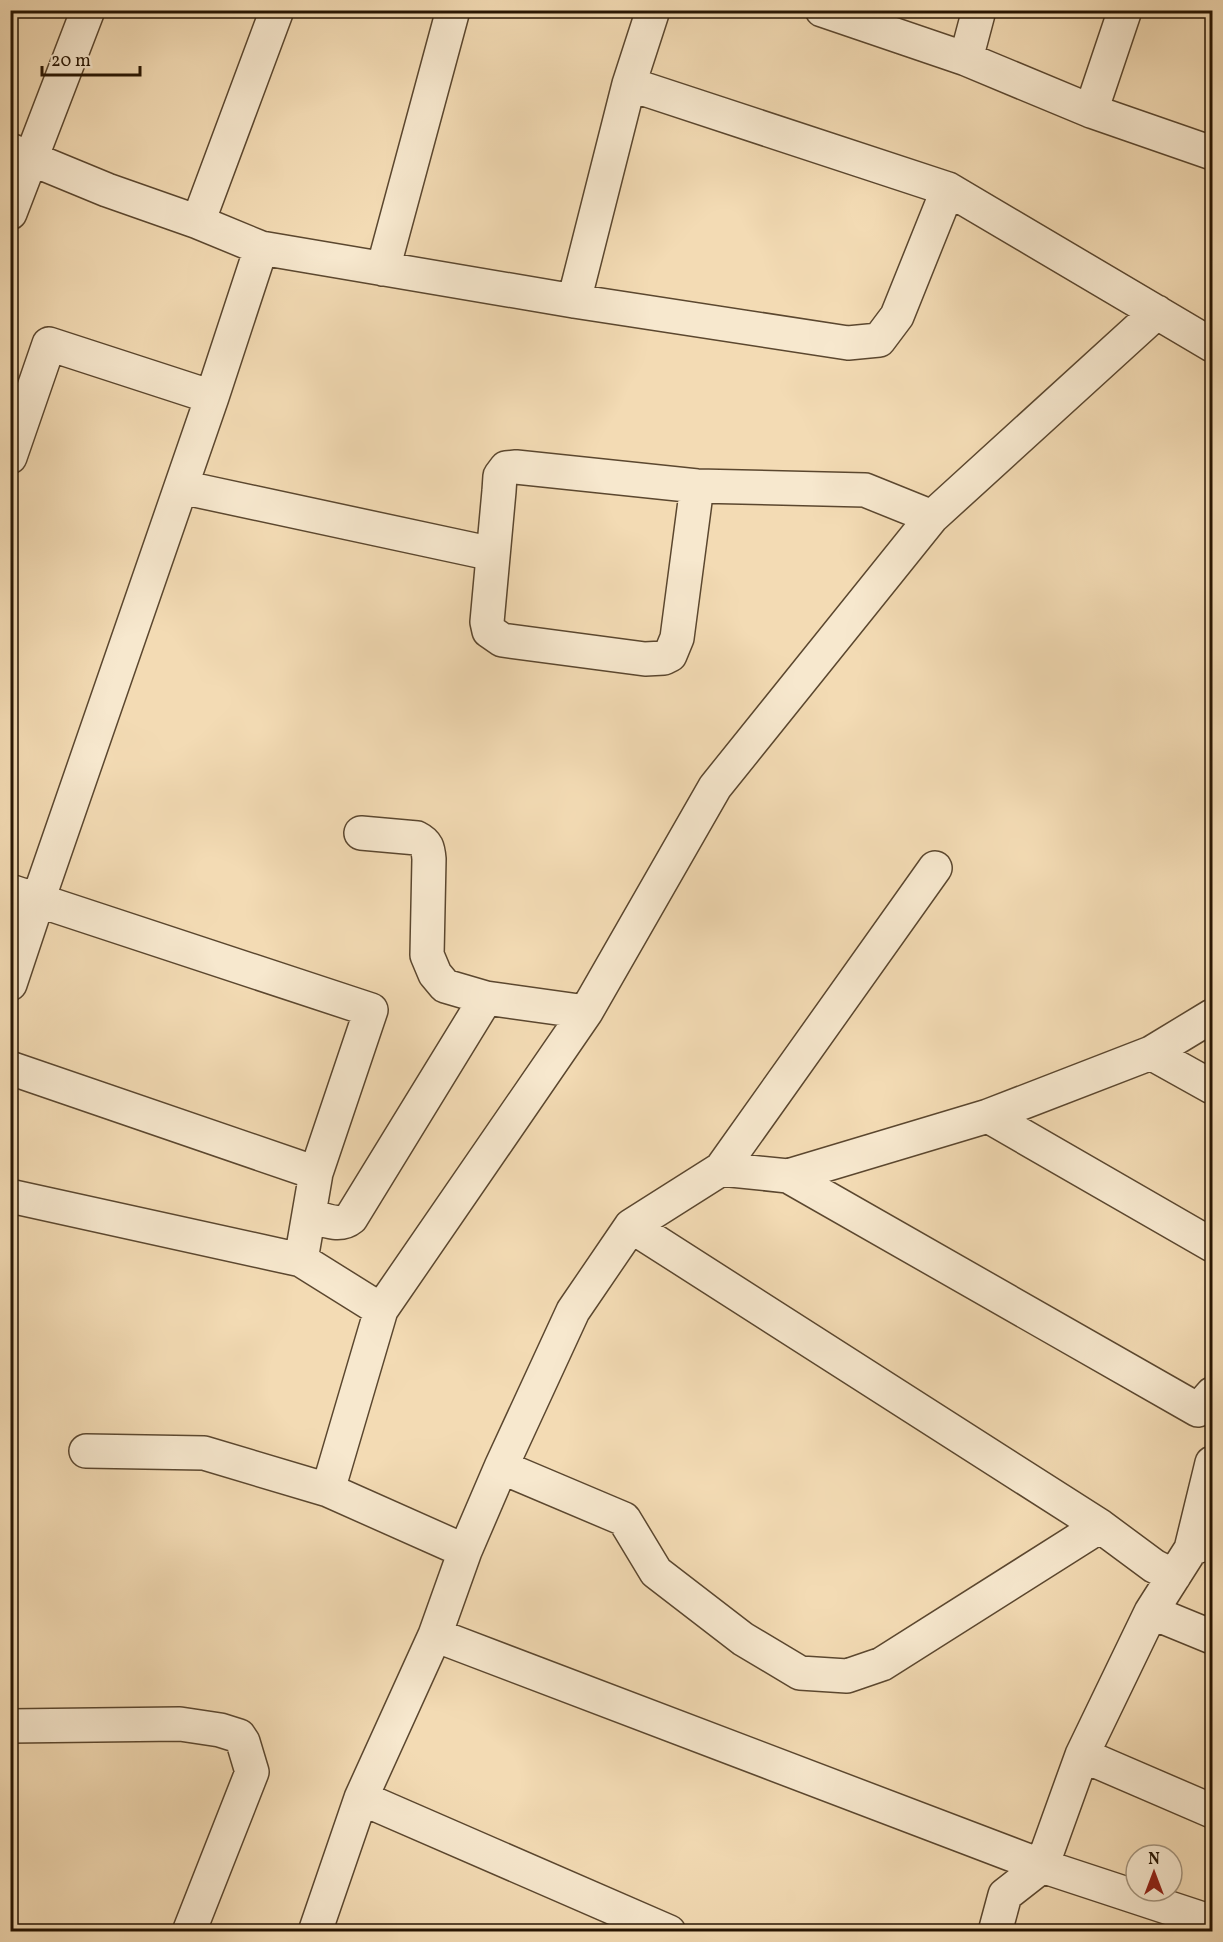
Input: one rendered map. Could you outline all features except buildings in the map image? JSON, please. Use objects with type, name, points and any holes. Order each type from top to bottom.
[{"type":"street","points":[[10,213],[21,154],[88,10]]},
{"type":"street","points":[[198,222],[277,10]]},
{"type":"street","points":[[383,269],[453,10]]},
{"type":"street","points":[[574,301],[629,84],[653,10]]},
{"type":"street","points":[[966,59],[979,10]]},
{"type":"street","points":[[1091,111],[1125,10]]},
{"type":"street","points":[[831,12],[966,59],[1091,111],[1212,153]]},
{"type":"street","points":[[629,84],[948,189],[1212,345]]},
{"type":"street","points":[[21,154],[107,190],[198,222],[261,248],[574,301],[848,343],[879,340],[897,316],[948,189]]},
{"type":"street","points":[[10,984],[24,895],[181,487],[261,248]]},
{"type":"street","points":[[328,1490],[381,1310],[586,1012],[715,787],[932,517],[1157,312]]},
{"type":"street","points":[[10,457],[49,344],[212,397]]},
{"type":"street","points":[[696,486],[677,638],[670,655],[664,658],[645,659],[502,640],[489,631],[487,622],[500,476],[506,468],[516,467],[696,486],[865,490],[932,517]]},
{"type":"street","points":[[181,487],[493,554]]},
{"type":"street","points":[[361,833],[417,838],[425,842],[429,859],[427,955],[435,974],[446,986],[486,998],[586,1012]]},
{"type":"street","points":[[315,1932],[361,1798],[435,1635],[465,1551],[501,1467],[573,1311],[631,1226],[721,1169],[934,868]]},
{"type":"street","points":[[24,895],[372,1010],[316,1173],[301,1260]]},
{"type":"street","points":[[309,1215],[336,1223],[345,1223],[351,1218],[486,998]]},
{"type":"street","points":[[721,1169],[788,1176],[988,1116],[1151,1053],[1212,1016]]},
{"type":"street","points":[[1151,1053],[1212,1087]]},
{"type":"street","points":[[10,1068],[316,1173]]},
{"type":"street","points":[[988,1116],[1212,1245]]},
{"type":"street","points":[[788,1176],[1208,1412]]},
{"type":"street","points":[[10,1196],[301,1260],[381,1310]]},
{"type":"street","points":[[631,1226],[1100,1526],[1154,1566],[1174,1576]]},
{"type":"street","points":[[86,1450],[204,1453],[328,1490],[465,1551]]},
{"type":"street","points":[[995,1932],[1005,1895],[1042,1866],[1083,1755],[1151,1612],[1174,1576],[1202,1545],[1212,1463]]},
{"type":"street","points":[[501,1467],[624,1519],[656,1572],[743,1639],[800,1673],[847,1676],[882,1664],[1100,1526]]},
{"type":"street","points":[[1151,1612],[1212,1637]]},
{"type":"street","points":[[435,1635],[1042,1866],[1212,1922]]},
{"type":"street","points":[[10,1726],[180,1724],[220,1730],[239,1736],[252,1772],[189,1932]]},
{"type":"street","points":[[1083,1755],[1212,1811]]},
{"type":"street","points":[[361,1798],[669,1932]]}]
